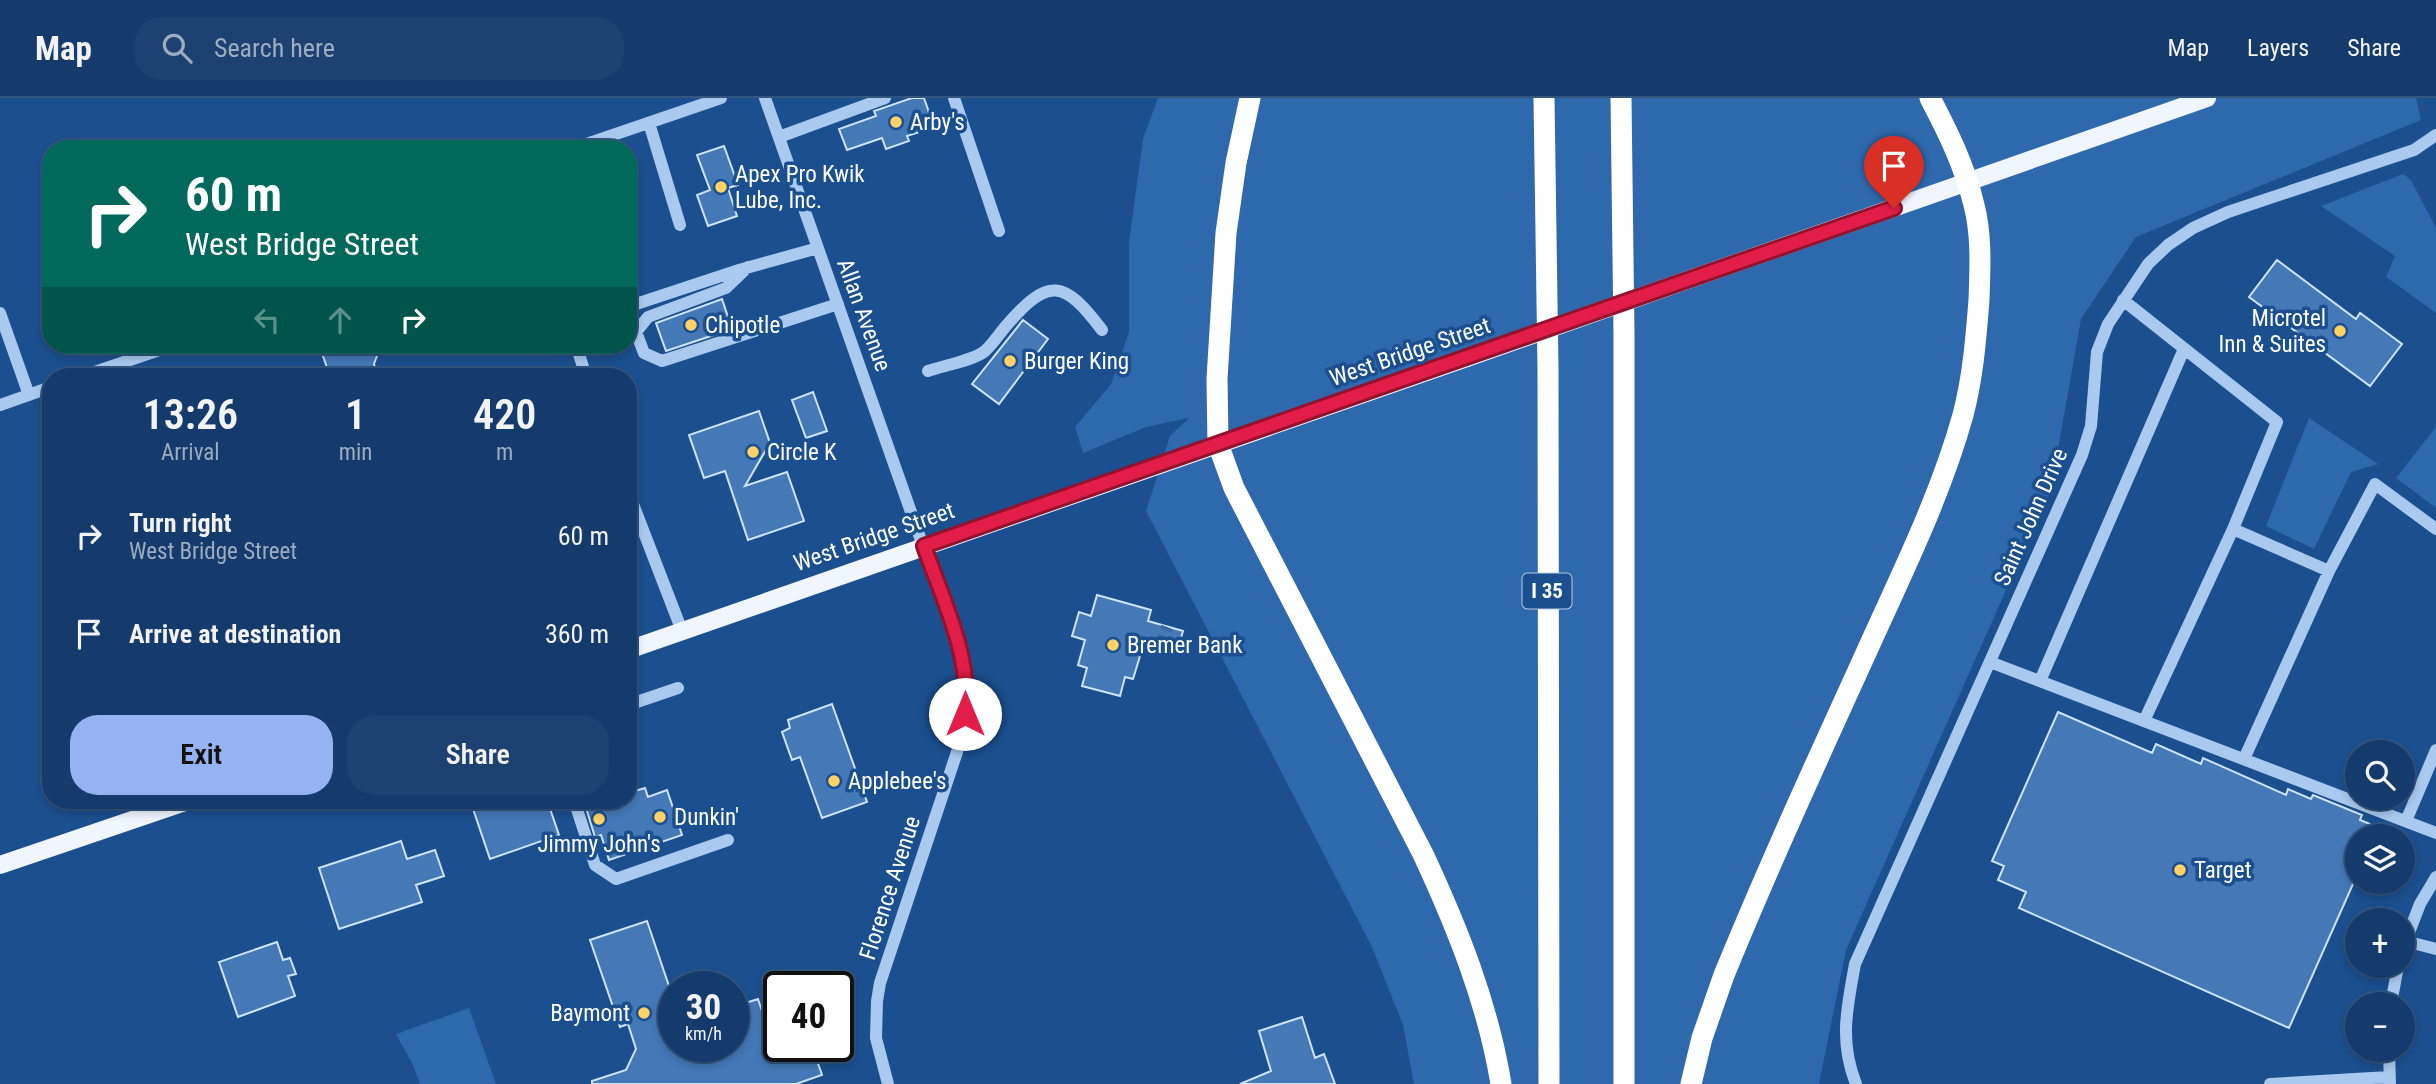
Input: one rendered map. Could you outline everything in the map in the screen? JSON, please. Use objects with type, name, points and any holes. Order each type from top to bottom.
[{"type":"highway","points":[[1250,98],[1236,163],[1226,233],[1217,379],[1218,444],[1234,488],[1401,810],[1446,903],[1467,956],[1501,1084]]},
{"type":"highway","name":"I 35","points":[[1544,98],[1548,369],[1549,1084]]},
{"type":"highway","points":[[1621,98],[1624,335],[1624,1084]]},
{"type":"highway","points":[[1691,1084],[1702,1038],[1734,950],[1922,528],[1956,437],[1972,373],[1980,275],[1979,238],[1968,182],[1951,137],[1930,98]]},
{"type":"main road","name":"West Bridge Street","points":[[637,647],[2207,98]]},
{"type":"main road","points":[[0,865],[160,809]]},
{"type":"street","points":[[598,140],[721,98]]},
{"type":"street","name":"Allan Avenue","points":[[765,98],[924,546]]},
{"type":"street","points":[[779,137],[885,98]]},
{"type":"street","points":[[954,98],[999,231]]},
{"type":"street","points":[[649,122],[680,225]]},
{"type":"street","name":"Saint John Drive","points":[[1856,1084],[1845,1041],[1845,1018],[1855,964],[2082,455],[2091,426],[2097,352],[2108,324],[2148,264],[2168,245],[2193,228],[2228,212],[2414,150],[2436,135]]},
{"type":"street","points":[[637,304],[748,267],[818,248]]},
{"type":"street","points":[[637,331],[648,317],[726,288],[748,267]]},
{"type":"street","points":[[928,370],[983,353],[1022,307],[1044,291],[1062,291],[1080,302],[1102,330]]},
{"type":"street","points":[[2123,300],[2277,422],[2233,529],[2144,721]]},
{"type":"street","points":[[637,335],[644,354],[662,361],[838,304]]},
{"type":"street","points":[[0,313],[29,395]]},
{"type":"street","points":[[2040,681],[2185,349]]},
{"type":"street","points":[[106,368],[148,354]]},
{"type":"street","points":[[0,405],[42,390]]},
{"type":"street","points":[[2244,760],[2329,571],[2375,484],[2436,529]]},
{"type":"street","points":[[637,514],[682,631]]},
{"type":"street","points":[[2233,529],[2329,571]]},
{"type":"street","name":"Florence Avenue","points":[[888,1084],[876,1038],[880,983],[960,743],[967,699],[957,644],[924,546]]},
{"type":"street","points":[[1990,663],[2436,833]]},
{"type":"street","points":[[637,702],[678,688]]},
{"type":"street","points":[[2406,821],[2436,750]]},
{"type":"street","points":[[577,809],[595,864],[616,879],[728,840]]},
{"type":"street","points":[[2415,917],[2436,877]]},
{"type":"street","points":[[2415,946],[2436,948]]},
{"type":"street","points":[[2270,1084],[2390,1080],[2389,1062]]},
{"type":"shaded area","points":[[1158,98],[2416,98],[2421,120],[2136,237],[2081,319],[2051,489],[1846,950],[1819,1084],[1414,1084],[1403,1025],[1372,947],[1146,511],[1170,436],[1189,418],[1146,427],[1083,453],[1075,427],[1111,384],[1129,332],[1129,242],[1143,139]]},
{"type":"shaded area","points":[[2403,174],[2411,180],[2436,228],[2436,313],[2386,277],[2395,256],[2321,206]]},
{"type":"shaded area","points":[[2309,418],[2378,464],[2351,472],[2314,549],[2266,526]]},
{"type":"shaded area","points":[[2436,427],[2436,508],[2396,478]]},
{"type":"shaded area","points":[[469,1008],[496,1084],[420,1084],[396,1034]]},
{"type":"building","name":"Arby's","points":[[912,98],[924,98],[934,127],[907,136],[909,141],[886,149],[882,138],[847,150],[839,129],[876,116],[874,111]]},
{"type":"building","name":"Apex Pro Kwik Lube, Inc.","points":[[724,146],[738,185],[728,188],[737,216],[708,226],[697,195],[710,190],[697,155]]},
{"type":"building","name":"Microtel Inn & Suites","points":[[2277,260],[2356,319],[2360,313],[2402,344],[2370,386],[2249,297]]},
{"type":"building","name":"Chipotle","points":[[722,299],[732,329],[666,351],[656,323]]},
{"type":"building","name":"Burger King","points":[[1023,320],[1048,339],[999,404],[972,384]]},
{"type":"building","points":[[322,354],[378,354],[375,368],[327,368]]},
{"type":"building","points":[[813,392],[827,431],[806,438],[792,400]]},
{"type":"building","points":[[759,411],[770,443],[745,486],[787,472],[804,521],[748,540],[725,471],[704,478],[689,435]]},
{"type":"building","name":"Bremer Bank","points":[[1097,595],[1151,610],[1148,621],[1183,631],[1177,652],[1144,643],[1133,679],[1125,677],[1120,696],[1082,686],[1087,668],[1078,665],[1085,640],[1072,636],[1079,612],[1091,616]]},
{"type":"building","name":"Applebee's","points":[[832,704],[867,802],[822,818],[800,757],[792,760],[782,732],[790,728],[788,720]]},
{"type":"building","name":"Target","points":[[2058,712],[2152,753],[2156,744],[2201,764],[2203,758],[2286,795],[2288,789],[2311,799],[2313,795],[2362,815],[2360,820],[2370,824],[2345,824],[2345,894],[2349,894],[2289,1028],[2019,908],[2026,892],[1998,880],[2004,866],[1992,861]]},
{"type":"building","points":[[645,788],[648,797],[667,790],[682,835],[609,860],[601,835],[595,837],[586,809],[637,809],[637,790]]},
{"type":"building","points":[[473,809],[550,809],[559,835],[490,859]]},
{"type":"building","points":[[401,841],[407,859],[435,850],[444,876],[416,885],[422,902],[339,929],[319,868]]},
{"type":"building","name":"Baymont","points":[[647,921],[664,971],[658,971],[658,1062],[749,1062],[749,1002],[758,999],[763,1014],[763,1062],[818,1062],[822,1075],[796,1084],[592,1084],[592,1081],[626,1070],[636,1049],[628,1024],[620,1027],[590,940]]},
{"type":"building","points":[[277,942],[283,960],[290,958],[296,974],[288,976],[295,996],[238,1017],[219,962]]},
{"type":"building","points":[[1302,1017],[1315,1058],[1324,1054],[1335,1084],[1240,1084],[1271,1071],[1259,1031]]},
{"type":"tunnel","points":[[1159,647],[1167,627]]},
{"type":"place","name":"Arby's","points":[[896,122]]},
{"type":"place","name":"Apex Pro Kwik Lube, Inc.","points":[[721,187]]},
{"type":"place","name":"Chipotle","points":[[691,325]]},
{"type":"place","name":"Microtel Inn & Suites","points":[[2340,331]]},
{"type":"place","name":"Burger King","points":[[1010,361]]},
{"type":"place","name":"Circle K","points":[[753,452]]},
{"type":"place","name":"Bremer Bank","points":[[1113,645]]},
{"type":"place","name":"Applebee's","points":[[834,781]]},
{"type":"place","name":"Dunkin'","points":[[660,817]]},
{"type":"place","name":"Jimmy John's","points":[[599,819]]},
{"type":"place","name":"Target","points":[[2180,870]]},
{"type":"place","name":"Baymont","points":[[644,1013]]},
{"type":"route","points":[[965,714],[967,699],[962,664],[924,546],[1894,208]]}]
